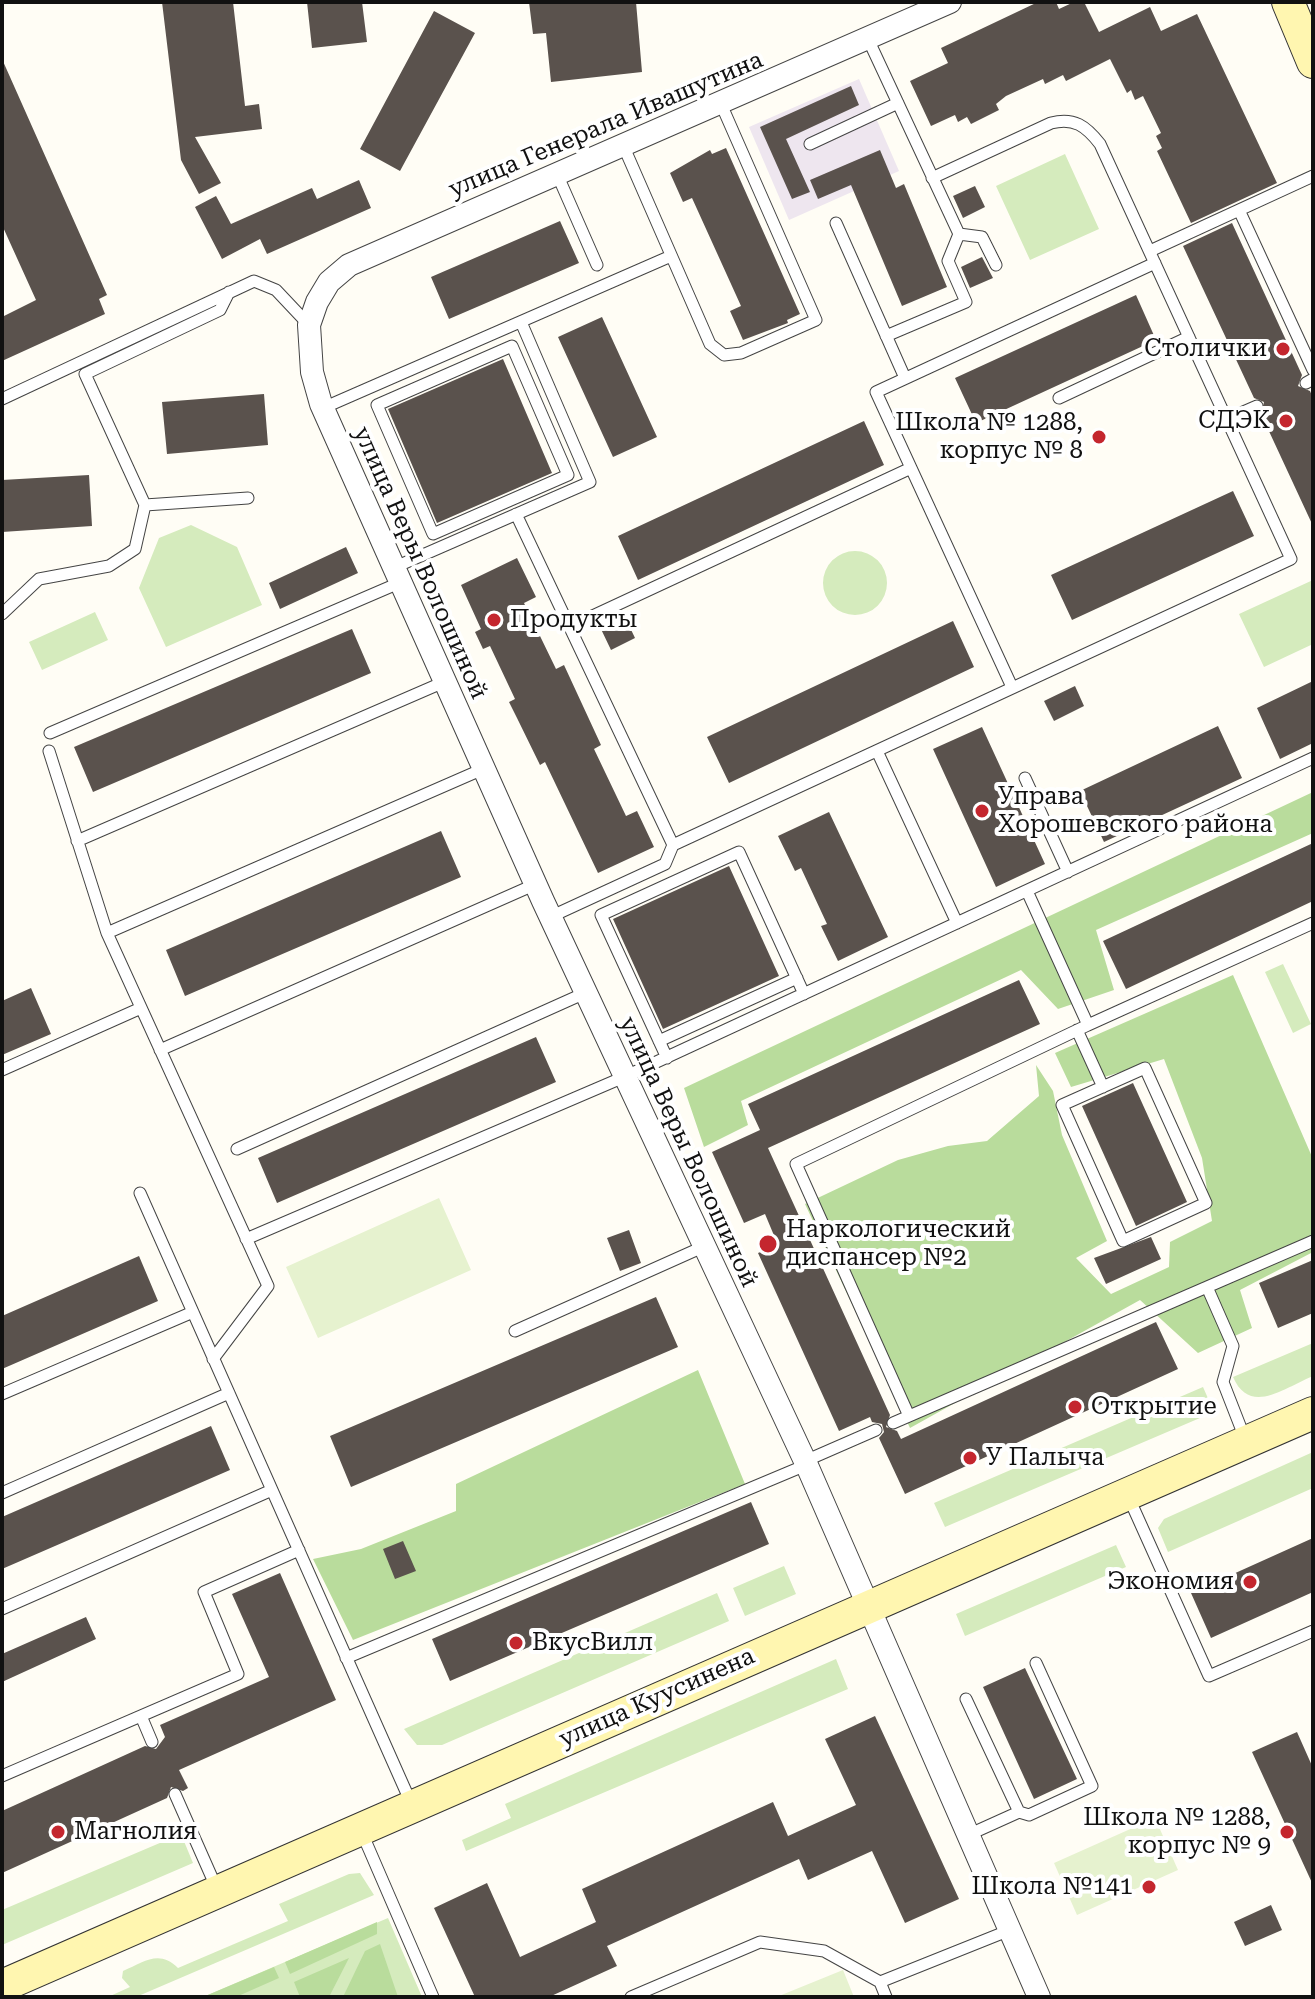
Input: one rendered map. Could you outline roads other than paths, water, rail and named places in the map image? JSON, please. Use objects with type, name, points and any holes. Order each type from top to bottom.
[{"type":"main road","points":[[1288,2],[1313,62]]},
{"type":"main road","name":"улица Куусинена","points":[[2,1986],[1313,1413]]},
{"type":"street","name":"улица Генерала Ивашутина","points":[[309,325],[317,302],[329,282],[349,265],[950,2]]},
{"type":"street","name":"улица Веры Волошиной","points":[[309,325],[312,372],[323,408],[550,917],[806,1463],[1039,1997]]},
{"type":"lane","points":[[868,39],[959,234],[948,261],[966,302],[886,336]]},
{"type":"lane","points":[[810,144],[898,103]]},
{"type":"lane","points":[[623,145],[710,344],[724,355],[741,353],[816,320],[721,104]]},
{"type":"lane","points":[[550,917],[665,864],[673,845],[1291,559],[1100,144],[1078,123],[1064,120],[1051,123],[932,178]]},
{"type":"lane","points":[[557,174],[597,265]]},
{"type":"lane","points":[[1012,687],[876,392],[1313,176]]},
{"type":"lane","points":[[1239,210],[1313,370]]},
{"type":"lane","points":[[836,223],[905,378]]},
{"type":"lane","points":[[959,234],[982,237],[996,265]]},
{"type":"lane","points":[[323,408],[671,256]]},
{"type":"lane","points":[[2,399],[254,281],[276,290],[309,325]]},
{"type":"lane","points":[[2,614],[39,579],[109,566],[135,549],[145,505],[85,374],[220,310],[229,291]]},
{"type":"lane","points":[[50,733],[396,575],[439,548],[590,482],[521,322]]},
{"type":"lane","points":[[1059,398],[1189,337]]},
{"type":"lane","points":[[377,405],[512,346],[568,475],[433,534]]},
{"type":"lane","points":[[363,391],[374,398],[439,548]]},
{"type":"lane","points":[[1227,419],[1257,406]]},
{"type":"lane","points":[[569,627],[911,468]]},
{"type":"lane","points":[[145,505],[248,498]]},
{"type":"lane","points":[[516,514],[673,845]]},
{"type":"lane","points":[[77,841],[444,682]]},
{"type":"lane","points":[[49,751],[107,933],[268,1286],[213,1359]]},
{"type":"lane","points":[[877,751],[957,923]]},
{"type":"lane","points":[[246,1239],[667,1058],[1313,758]]},
{"type":"lane","points":[[107,933],[483,769]]},
{"type":"lane","points":[[1025,778],[1068,872]]},
{"type":"lane","points":[[667,1058],[601,915],[739,852],[804,994]]},
{"type":"lane","points":[[160,1050],[536,884]]},
{"type":"lane","points":[[1027,891],[1103,1087]]},
{"type":"lane","points":[[909,1416],[796,1164],[1082,1028],[1313,923]]},
{"type":"lane","points":[[659,1041],[797,978]]},
{"type":"lane","points":[[237,1149],[585,993]]},
{"type":"lane","points":[[2,1070],[141,1008]]},
{"type":"lane","points":[[1145,1068],[1206,1203],[1123,1241],[1062,1105],[1103,1087],[1145,1068]]},
{"type":"lane","points":[[140,1193],[412,1805]]},
{"type":"lane","points":[[893,1423],[1313,1241]]},
{"type":"lane","points":[[515,1331],[705,1246]]},
{"type":"lane","points":[[1207,1287],[1233,1346],[1223,1382],[1246,1442]]},
{"type":"lane","points":[[2,1394],[193,1312]]},
{"type":"lane","points":[[2,1493],[229,1393]]},
{"type":"lane","points":[[346,1658],[806,1463],[876,1430]]},
{"type":"lane","points":[[2,1609],[272,1490]]},
{"type":"lane","points":[[1127,1494],[1209,1676],[1313,1631]]},
{"type":"lane","points":[[2,1776],[238,1674],[204,1592],[299,1550]]},
{"type":"lane","points":[[968,1835],[1019,1812],[1029,1815],[1092,1786],[1036,1663]]},
{"type":"lane","points":[[966,1699],[1019,1812]]},
{"type":"lane","points":[[141,1716],[152,1742]]},
{"type":"lane","points":[[175,1794],[217,1890]]},
{"type":"lane","points":[[360,1829],[433,1997]]},
{"type":"lane","points":[[880,1982],[1010,1930]]},
{"type":"lane","points":[[631,1997],[760,1942],[824,1951],[880,1982],[886,1997]]},
{"type":"place","name":"Столички","points":[[1283,349]]},
{"type":"place","name":"СДЭК","points":[[1286,421]]},
{"type":"place","name":"Школа № 1288, корпус № 8","points":[[1099,437]]},
{"type":"place","name":"Продукты","points":[[494,620]]},
{"type":"place","name":"Управа Хорошевского района","points":[[982,811]]},
{"type":"place","name":"Наркологический диспансер №2","points":[[768,1244]]},
{"type":"place","name":"Открытие","points":[[1075,1407]]},
{"type":"place","name":"У Палыча","points":[[970,1458]]},
{"type":"place","name":"Экономия","points":[[1250,1582]]},
{"type":"place","name":"ВкусВилл","points":[[516,1643]]},
{"type":"place","name":"Магнолия","points":[[58,1832]]},
{"type":"place","name":"Школа № 1288, корпус № 9","points":[[1287,1832]]},
{"type":"place","name":"Школа №141","points":[[1149,1887]]}]
